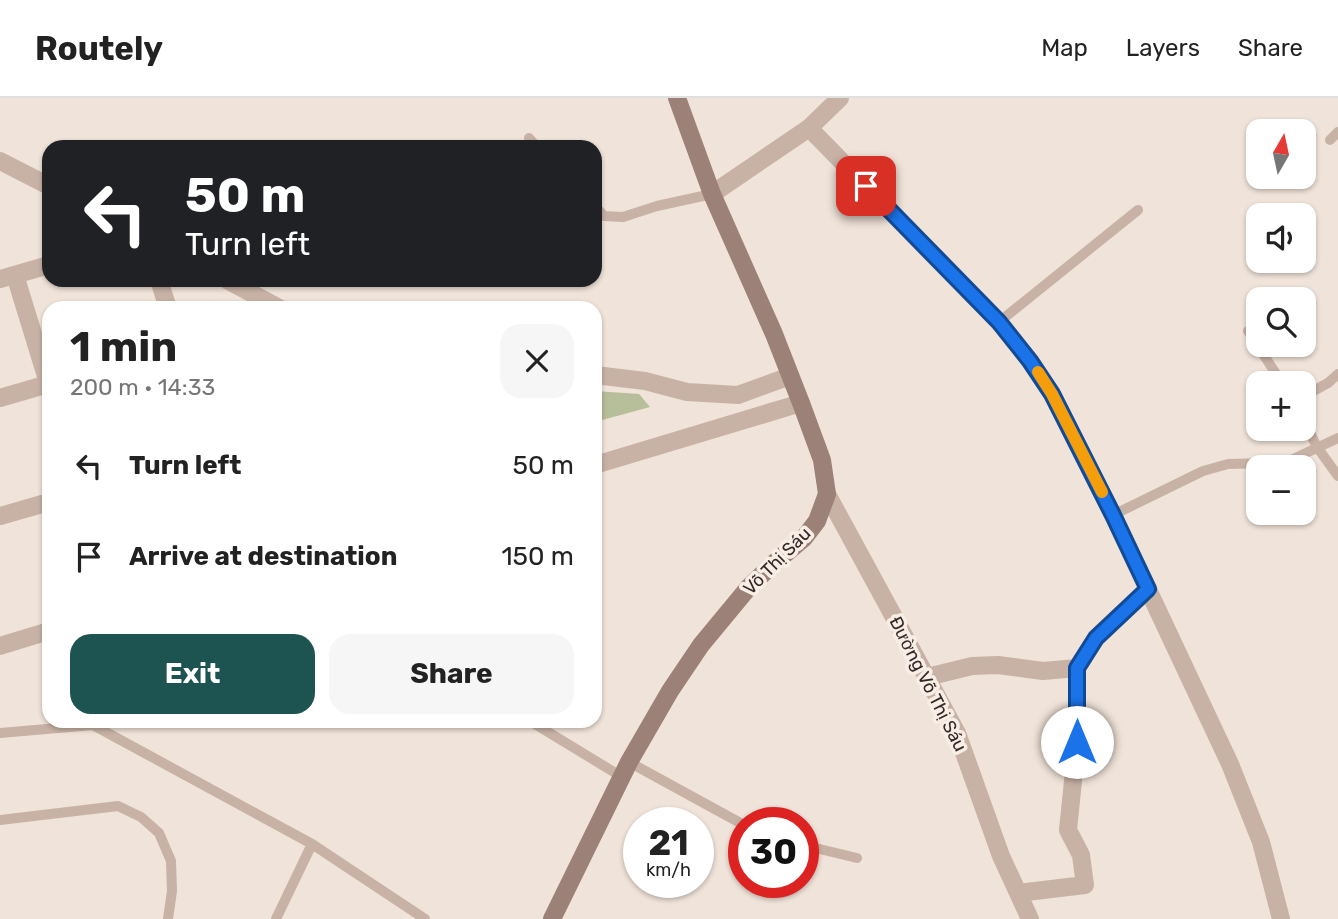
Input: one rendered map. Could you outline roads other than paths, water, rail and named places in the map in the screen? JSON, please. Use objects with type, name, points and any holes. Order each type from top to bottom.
[{"type":"main road","points":[[677,98],[712,194],[801,403],[822,460],[827,494]]},
{"type":"main road","name":"Võ Thị Sáu","points":[[552,919],[626,769],[670,691],[701,645],[749,587],[804,538],[817,521],[827,494]]},
{"type":"street","points":[[712,194],[808,128],[840,98]]},
{"type":"street","points":[[808,128],[999,322],[1052,394],[1113,515],[1230,764],[1261,842],[1281,919]]},
{"type":"street","points":[[0,161],[42,183]]},
{"type":"street","points":[[42,267],[8,277],[42,367]]},
{"type":"street","points":[[240,287],[266,301]]},
{"type":"street","points":[[602,376],[645,381],[687,392],[738,395],[790,376]]},
{"type":"street","points":[[0,398],[42,387]]},
{"type":"street","points":[[602,463],[801,403]]},
{"type":"street","name":"Đường Võ Thị Sáu","points":[[827,494],[957,733],[988,822],[1030,919]]},
{"type":"street","points":[[0,516],[42,504]]},
{"type":"street","points":[[1018,893],[1085,885],[1081,855],[1068,830],[1077,742],[1077,668],[1096,638],[1148,589]]},
{"type":"street","points":[[0,646],[42,634]]},
{"type":"street","points":[[927,677],[972,666],[998,664],[1043,671],[1077,668]]},
{"type":"lane","points":[[602,214],[623,217],[657,206],[712,194]]},
{"type":"lane","points":[[999,322],[1138,210]]},
{"type":"lane","points":[[1316,390],[1338,374]]},
{"type":"lane","points":[[1113,515],[1203,471],[1228,464],[1291,460],[1338,438]]},
{"type":"lane","points":[[1314,441],[1338,476]]},
{"type":"lane","points":[[0,733],[46,728]]},
{"type":"lane","points":[[101,728],[312,844],[425,919]]},
{"type":"lane","points":[[544,728],[728,817]]},
{"type":"lane","points":[[0,820],[118,806],[141,817],[159,833],[170,861],[172,891],[168,919]]},
{"type":"lane","points":[[276,919],[312,844]]},
{"type":"lane","points":[[819,849],[857,858]]}]
